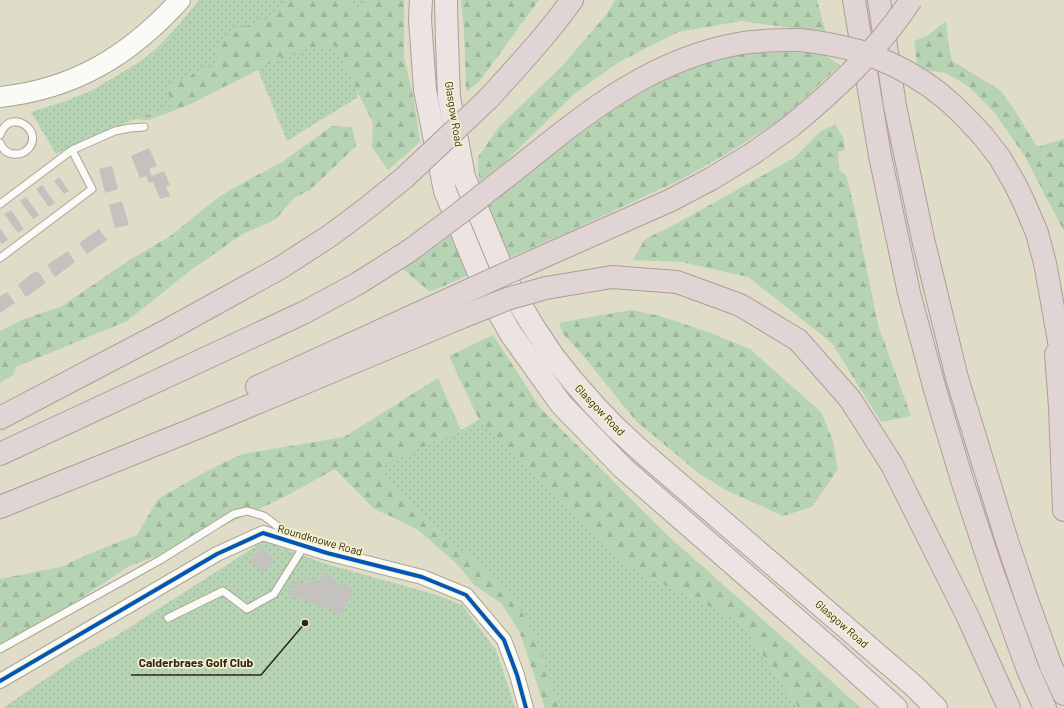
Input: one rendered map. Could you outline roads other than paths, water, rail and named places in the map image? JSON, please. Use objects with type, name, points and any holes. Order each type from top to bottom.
[{"type":"highway","points":[[0,418],[164,332],[280,268],[331,235],[404,178],[488,99],[553,25],[572,0]]},
{"type":"highway","points":[[854,0],[880,156],[909,293],[934,386],[962,480],[991,568],[1028,670],[1045,708]]},
{"type":"highway","points":[[879,0],[895,106],[923,239],[957,378],[1009,548],[1051,666],[1064,694]]},
{"type":"highway","points":[[0,504],[538,259],[669,201],[711,179],[752,154],[816,106],[854,69],[887,33],[911,0]]},
{"type":"highway","points":[[0,454],[303,313],[357,284],[409,251],[460,213],[565,130],[619,92],[645,76],[684,58],[699,53],[742,43],[768,40],[800,40],[833,45],[856,50],[886,61],[923,82],[945,98],[983,136],[1000,158],[1015,184],[1037,232],[1045,263],[1064,369]]},
{"type":"highway","points":[[0,507],[199,427],[507,299],[546,288],[612,277],[677,282],[740,305],[798,340],[850,399],[892,465],[967,615],[1009,708]]},
{"type":"highway","points":[[1053,311],[1060,407],[1064,510]]},
{"type":"main road","points":[[0,97],[49,88],[69,81],[107,63],[155,26],[180,0]]},
{"type":"main road","name":"Glasgow Road","points":[[421,0],[420,19],[425,90],[445,191],[485,288],[511,334],[561,404],[623,468],[896,708]]},
{"type":"main road","points":[[425,90],[429,0]]},
{"type":"main road","name":"Glasgow Road","points":[[446,0],[449,97],[464,177],[512,291],[532,326],[572,380],[615,427],[680,485],[914,686],[936,708]]},
{"type":"street","name":"Roundknowe Road","points":[[0,681],[217,554],[263,533],[327,553],[422,576],[466,595],[504,640],[517,675],[526,708]]},
{"type":"lane","points":[[0,135],[2,129],[6,125],[21,122],[31,132],[32,139],[29,148],[25,152],[14,155],[4,150],[0,143]]},
{"type":"lane","points":[[0,204],[72,150],[115,131],[144,127]]},
{"type":"lane","points":[[0,258],[92,189],[72,150]]},
{"type":"lane","points":[[0,649],[160,560],[234,514],[247,511],[264,516],[304,546],[274,594],[247,609],[224,591],[168,618]]},
{"type":"place","name":"Calderbraes Golf Club","points":[[305,623]]}]
